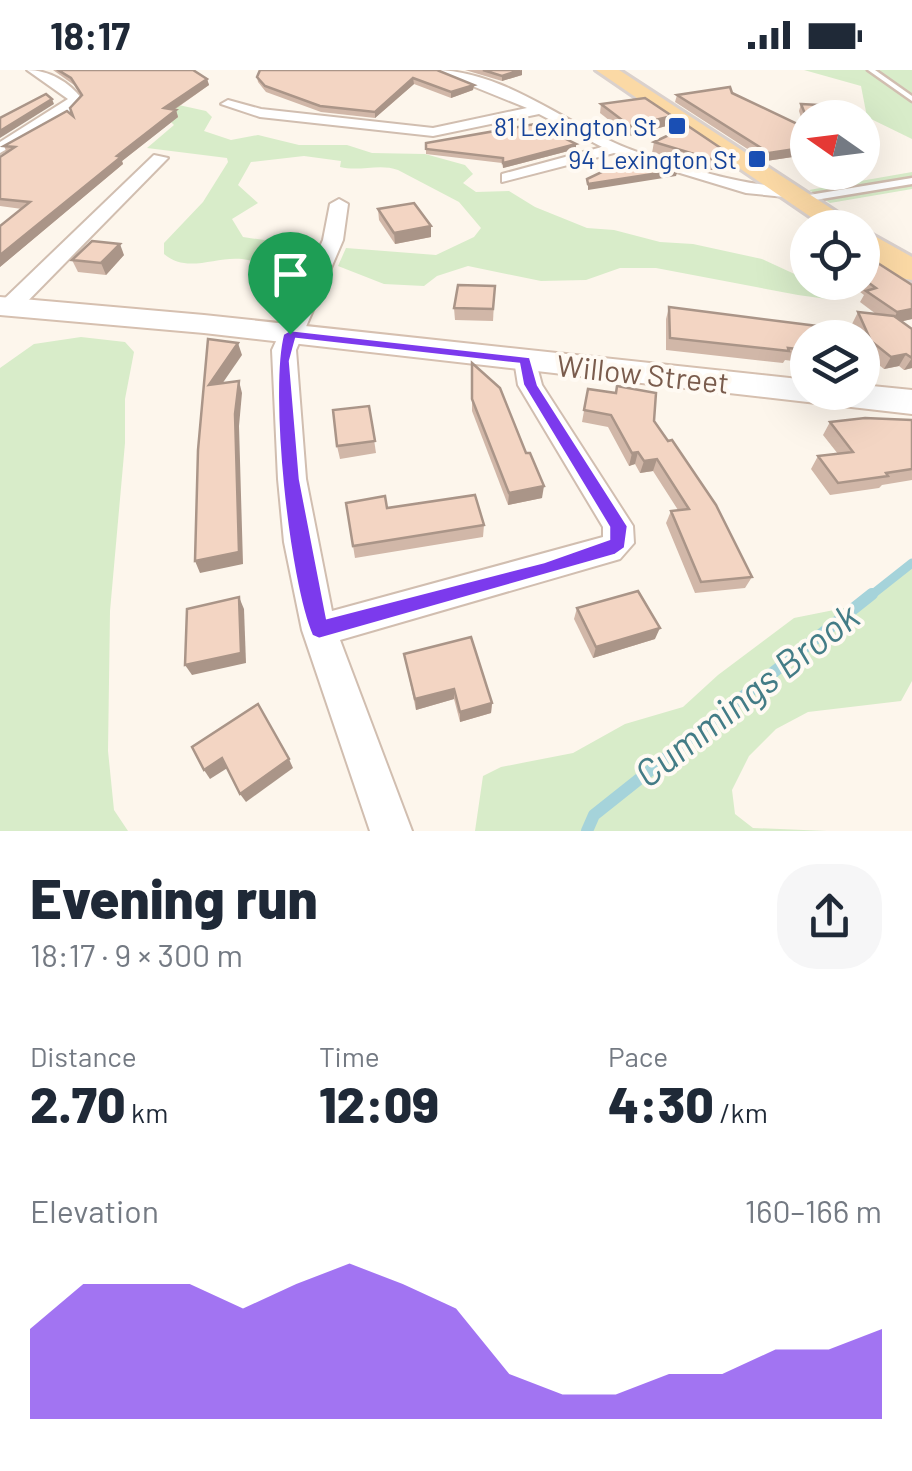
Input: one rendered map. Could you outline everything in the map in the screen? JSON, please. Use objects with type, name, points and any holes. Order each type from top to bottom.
[{"type":"main road","points":[[606,70],[820,210]]},
{"type":"main road","points":[[880,250],[912,271]]},
{"type":"street","points":[[0,148],[75,99],[68,90],[33,70]]},
{"type":"street","points":[[439,70],[507,94],[614,148],[734,185],[799,196]]},
{"type":"street","points":[[228,104],[256,113],[433,132],[540,110]]},
{"type":"street","points":[[508,178],[614,148]]},
{"type":"street","points":[[4,306],[160,158]]},
{"type":"street","points":[[340,204],[333,240],[290,334],[283,361],[292,479],[303,558],[319,630],[390,831]]},
{"type":"street","name":"Willow Street","points":[[4,306],[790,389]]},
{"type":"street","points":[[319,630],[544,570],[608,550],[618,543],[618,526],[530,385],[526,360]]},
{"type":"street","points":[[880,398],[912,402]]},
{"type":"lane","points":[[870,70],[912,99]]},
{"type":"lane","points":[[799,196],[912,180]]},
{"type":"green space","points":[[804,70],[912,70],[912,139],[880,123],[880,100],[864,100],[861,86]]},
{"type":"green space","points":[[165,102],[206,111],[212,117],[204,131],[231,140],[258,135],[299,145],[347,145],[372,153],[425,154],[465,165],[473,174],[463,183],[476,192],[509,191],[535,207],[587,228],[762,259],[790,272],[790,293],[656,268],[620,268],[586,280],[541,281],[468,266],[437,276],[424,286],[384,284],[338,266],[346,248],[436,255],[474,237],[481,228],[459,202],[398,170],[340,167],[341,161],[304,156],[251,162],[238,185],[258,203],[232,219],[243,237],[284,243],[302,252],[297,264],[276,266],[242,259],[182,263],[164,254],[164,243],[203,202],[228,162],[227,158],[147,148],[174,125],[167,118]]},
{"type":"green space","points":[[912,172],[912,189],[830,203],[809,190],[880,190],[880,178]]},
{"type":"green space","points":[[81,337],[125,342],[134,352],[125,399],[125,443],[110,611],[108,751],[114,810],[128,831],[0,831],[0,368],[34,344]]},
{"type":"green space","points":[[912,568],[912,681],[901,701],[808,712],[776,729],[749,756],[732,790],[735,814],[753,828],[827,831],[475,831],[483,776],[501,767],[573,753],[625,724],[683,707],[718,675],[794,618],[854,606],[887,579]]},
{"type":"building","points":[[58,70],[193,70],[207,79],[164,108],[176,110],[0,255],[0,226],[30,202],[0,199],[0,157],[15,147],[4,146],[67,111],[73,116],[70,108],[82,95],[71,78]]},
{"type":"building","points":[[260,70],[437,70],[474,85],[451,92],[413,78],[375,112],[320,106],[265,86],[257,77]]},
{"type":"building","points":[[483,70],[520,70],[502,76]]},
{"type":"building","points":[[730,87],[732,93],[790,120],[790,150],[769,153],[677,95]]},
{"type":"building","points":[[46,94],[52,99],[0,131],[0,118]]},
{"type":"building","points":[[645,98],[672,116],[630,126],[601,104]]},
{"type":"building","points":[[535,124],[576,144],[503,163],[503,158],[426,149],[426,143]]},
{"type":"building","points":[[688,126],[734,157],[714,160],[654,142]]},
{"type":"building","points":[[633,157],[678,170],[588,184],[587,179]]},
{"type":"building","points":[[414,203],[431,226],[394,233],[378,209]]},
{"type":"building","points":[[92,241],[120,244],[101,263],[72,260]]},
{"type":"building","points":[[880,265],[912,285],[912,309],[897,312],[879,300]]},
{"type":"building","points":[[458,285],[495,286],[493,309],[454,308]]},
{"type":"building","points":[[669,307],[790,322],[789,351],[670,338]]},
{"type":"building","points":[[858,312],[894,316],[912,329],[912,358],[906,354],[891,357],[880,348],[880,320],[862,320]]},
{"type":"building","points":[[208,339],[238,343],[209,385],[239,381],[235,414],[239,552],[195,561],[198,450]]},
{"type":"building","points":[[472,363],[500,388],[544,486],[509,493],[472,399]]},
{"type":"building","points":[[617,386],[656,393],[654,421],[668,441],[672,440],[716,505],[752,577],[701,582],[671,511],[689,509],[657,459],[644,461],[638,452],[632,453],[611,415],[584,410],[588,389],[616,393]]},
{"type":"building","points":[[369,406],[375,441],[337,446],[333,410]]},
{"type":"building","points":[[865,418],[912,420],[912,469],[838,483],[818,456],[853,452],[830,422]]},
{"type":"building","points":[[475,495],[484,525],[353,546],[346,503],[385,496],[387,508]]},
{"type":"building","points":[[638,591],[660,628],[596,647],[577,608]]},
{"type":"building","points":[[239,597],[241,653],[185,665],[187,609]]},
{"type":"building","points":[[471,637],[492,703],[460,712],[454,689],[415,699],[404,654]]},
{"type":"building","points":[[258,704],[289,759],[240,794],[222,758],[204,770],[192,747]]},
{"type":"waterway","name":"Cummings Brook","points":[[869,597],[912,563]]},
{"type":"waterway","name":"Cummings Brook","points":[[587,831],[594,815],[872,594]]},
{"type":"place","name":"81 Lexington St","points":[[677,126]]},
{"type":"place","name":"94 Lexington St","points":[[757,159]]},
{"type":"route","points":[[290,334],[526,360],[530,385],[618,526],[618,543],[608,550],[544,570],[319,630],[300,542],[292,479],[283,361],[290,334]]}]
